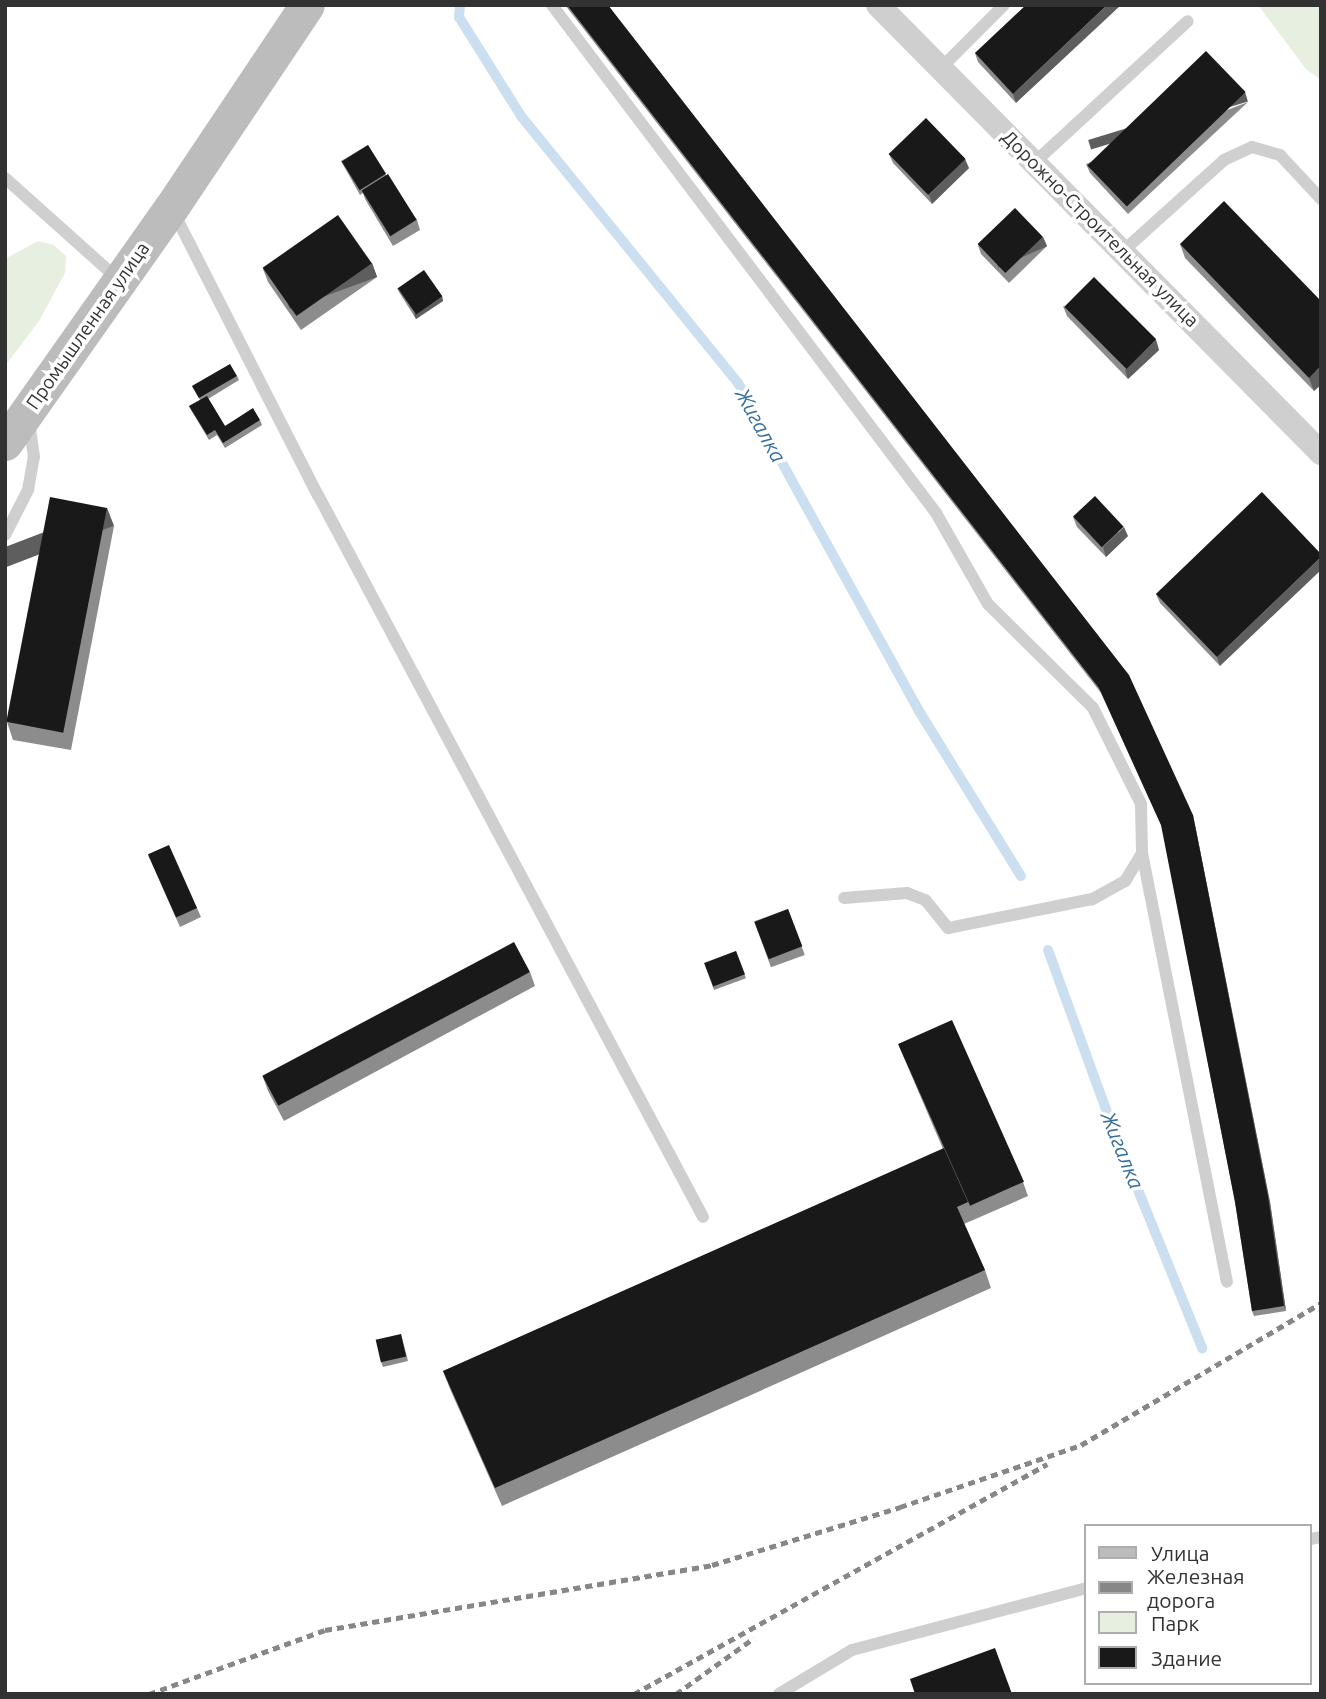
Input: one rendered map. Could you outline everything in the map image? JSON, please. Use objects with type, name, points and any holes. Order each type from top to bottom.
[{"type":"street","name":"Промышленная улица","points":[[5,443],[171,208],[307,5]]},
{"type":"street","name":"Дорожно-Строительная улица","points":[[878,5],[1321,453]]},
{"type":"lane","points":[[552,5],[936,513],[988,604],[1093,708],[1141,804],[1142,853],[1227,1282]]},
{"type":"lane","points":[[941,68],[1004,5]]},
{"type":"lane","points":[[1034,163],[1188,21]]},
{"type":"lane","points":[[1122,252],[1224,160],[1252,147],[1280,155],[1321,199]]},
{"type":"lane","points":[[5,178],[120,281]]},
{"type":"lane","points":[[171,208],[318,495],[703,1217]]},
{"type":"lane","points":[[5,535],[28,490],[34,457],[27,412]]},
{"type":"lane","points":[[844,898],[907,893],[925,900],[948,928],[1092,899],[1125,881],[1142,853]]},
{"type":"lane","points":[[779,1694],[852,1650],[1084,1589]]},
{"type":"green space","points":[[1258,5],[1321,5],[1321,80],[1306,69]]},
{"type":"green space","points":[[38,241],[54,245],[66,256],[65,273],[39,321],[5,366],[5,259]]},
{"type":"building","points":[[567,5],[608,5],[1129,675],[1193,815],[1268,1197],[1284,1306],[1252,1311],[1235,1202],[1161,825],[1099,688]]},
{"type":"building","points":[[1026,5],[1107,5],[1013,94],[975,53]]},
{"type":"building","points":[[1206,51],[1246,92],[1127,207],[1087,166]]},
{"type":"building","points":[[926,118],[966,159],[928,195],[889,154]]},
{"type":"building","points":[[368,145],[386,174],[360,190],[342,161]]},
{"type":"building","points":[[388,174],[417,220],[390,236],[362,190]]},
{"type":"building","points":[[1224,201],[1321,301],[1321,366],[1309,378],[1180,244]]},
{"type":"building","points":[[1015,208],[1043,237],[1005,273],[978,244]]},
{"type":"building","points":[[338,215],[372,263],[296,316],[263,268]]},
{"type":"building","points":[[424,270],[442,296],[416,315],[398,288]]},
{"type":"building","points":[[1094,277],[1156,339],[1127,369],[1064,307]]},
{"type":"building","points":[[230,364],[237,376],[199,398],[192,386]]},
{"type":"building","points":[[207,396],[225,426],[253,408],[260,420],[223,443],[215,430],[207,435],[189,406]]},
{"type":"building","points":[[1262,492],[1321,557],[1217,657],[1156,594]]},
{"type":"building","points":[[1095,496],[1124,527],[1102,547],[1073,516]]},
{"type":"building","points":[[50,497],[107,508],[63,733],[6,722]]},
{"type":"building","points":[[169,845],[197,908],[176,917],[148,854]]},
{"type":"building","points":[[788,909],[802,946],[769,959],[754,922]]},
{"type":"building","points":[[514,942],[530,972],[278,1106],[262,1076]]},
{"type":"building","points":[[736,951],[745,974],[713,987],[704,963]]},
{"type":"building","points":[[952,1020],[1024,1182],[970,1206],[898,1044]]},
{"type":"building","points":[[944,1148],[968,1202],[957,1207],[985,1270],[495,1488],[443,1371]]},
{"type":"building","points":[[401,1334],[406,1356],[381,1362],[376,1340]]},
{"type":"building","points":[[995,1648],[1012,1694],[915,1694],[910,1679]]},
{"type":"waterway","name":"Жигалка","points":[[460,5],[459,17],[521,116],[738,383],[919,711],[1021,876]]},
{"type":"waterway","name":"Жигалка","points":[[1048,950],[1112,1126],[1202,1348]]},
{"type":"railway","points":[[149,1694],[325,1630],[712,1565],[900,1507],[1081,1445],[1321,1303]]},
{"type":"railway","points":[[634,1694],[1047,1464]]},
{"type":"railway","points":[[676,1694],[754,1638]]}]
